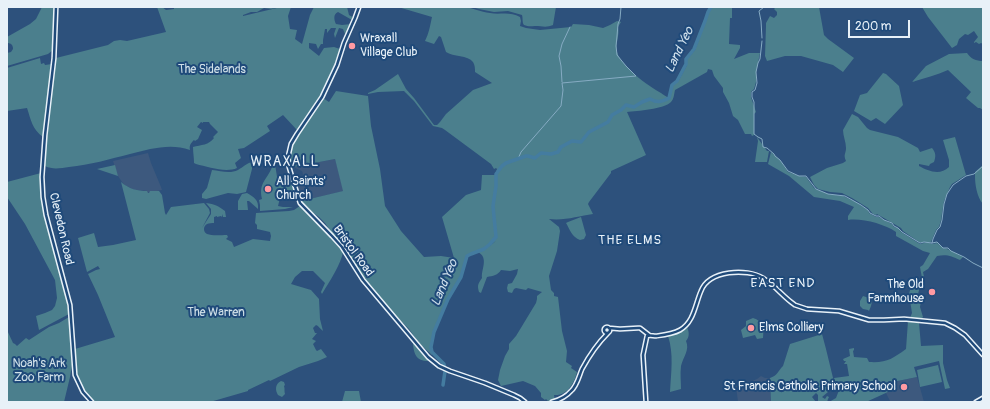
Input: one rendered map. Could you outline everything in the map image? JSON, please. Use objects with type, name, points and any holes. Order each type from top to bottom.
[{"type":"main road","name":"Clevedon Road","points":[[56,7],[54,58],[45,135],[42,177],[43,197],[46,215],[70,305],[75,375],[83,392],[92,402]]},
{"type":"main road","name":"Bristol Road","points":[[359,7],[337,65],[322,97],[291,144],[288,157],[289,167],[301,204],[342,247],[363,280],[424,353],[439,366],[514,394],[525,402]]},
{"type":"main road","points":[[649,337],[679,331],[688,323],[702,289],[707,283],[717,276],[739,272],[753,274],[764,279],[795,305],[807,309],[839,311],[872,320],[904,319],[948,324],[966,335],[983,355]]},
{"type":"main road","points":[[600,342],[604,328],[607,327],[620,329],[638,328],[649,337]]},
{"type":"main road","points":[[608,333],[610,330],[609,328]]},
{"type":"main road","points":[[553,402],[563,398],[574,389],[585,364],[600,342],[608,333],[620,329]]},
{"type":"main road","points":[[604,332],[608,333]]},
{"type":"main road","points":[[646,402],[644,355],[649,337]]},
{"type":"main road","points":[[976,402],[983,398]]},
{"type":"shaded area","points":[[148,153],[162,190],[147,193],[147,191],[135,190],[124,185],[118,176],[113,161]]},
{"type":"shaded area","points":[[335,159],[344,191],[301,201],[296,187],[306,184],[302,171],[293,167]]},
{"type":"shaded area","points":[[761,376],[770,378],[771,402],[738,402],[736,386],[748,383]]},
{"type":"shaded area","name":"St Francis Catholic Primary School","points":[[917,377],[924,402],[890,401],[886,393],[888,392],[888,383]]},
{"type":"green space","points":[[42,7],[55,7],[53,50],[48,54],[7,66],[7,53],[11,52],[13,46],[10,43],[7,43],[7,37],[36,19]]},
{"type":"green space","name":"The Sidelands","points":[[157,7],[162,7],[166,10],[174,9],[174,7],[279,7],[271,9],[264,8],[257,12],[251,12],[243,16],[281,7],[291,7],[288,16],[290,29],[297,30],[295,39],[302,44],[310,15],[314,7],[347,7],[349,15],[354,18],[352,20],[338,12],[336,13],[334,19],[336,24],[351,24],[345,34],[343,29],[339,28],[335,38],[334,34],[336,28],[331,28],[327,33],[327,29],[325,29],[323,44],[321,44],[318,49],[316,44],[309,43],[309,48],[319,56],[324,48],[334,47],[340,49],[319,98],[297,130],[283,115],[267,126],[270,131],[244,148],[238,149],[241,158],[235,163],[237,168],[222,170],[194,163],[193,147],[210,142],[218,132],[209,122],[201,122],[197,127],[202,130],[198,139],[195,141],[194,140],[190,144],[190,150],[168,147],[145,150],[85,165],[57,168],[45,166],[56,58],[108,45],[114,41],[127,41],[166,32]]},
{"type":"green space","points":[[398,7],[463,7],[490,13],[512,14],[520,17],[520,26],[540,30],[571,27],[573,24],[603,28],[617,21],[621,22],[618,27],[617,46],[617,52],[620,57],[629,69],[649,86],[669,98],[672,85],[679,80],[687,65],[687,59],[695,50],[712,7],[732,7],[729,44],[740,45],[734,59],[749,53],[760,53],[756,73],[756,82],[754,89],[751,92],[751,97],[756,112],[754,114],[754,135],[752,136],[751,134],[745,134],[738,120],[733,116],[729,103],[723,92],[723,88],[714,76],[712,70],[708,69],[707,72],[675,90],[673,99],[668,104],[650,109],[627,112],[646,155],[611,171],[588,204],[593,214],[566,219],[549,219],[559,227],[560,231],[557,251],[549,276],[551,290],[554,293],[554,296],[558,297],[562,331],[567,351],[566,362],[577,372],[572,385],[563,394],[554,395],[555,400],[549,402],[546,399],[545,400],[541,397],[541,393],[535,386],[523,381],[501,386],[498,380],[500,370],[509,349],[509,344],[516,336],[536,303],[537,296],[542,292],[528,288],[526,290],[516,288],[512,293],[508,292],[508,284],[512,283],[518,269],[510,271],[501,270],[493,276],[487,277],[481,293],[479,292],[478,286],[482,278],[484,264],[483,257],[478,252],[469,254],[466,257],[462,273],[448,297],[435,329],[432,355],[419,343],[409,329],[374,291],[375,290],[371,288],[359,272],[345,248],[325,223],[301,201],[343,191],[335,159],[293,167],[293,165],[290,166],[290,155],[293,145],[308,119],[323,98],[329,102],[336,91],[368,96],[371,126],[380,169],[385,206],[401,231],[424,257],[441,256],[454,258],[442,217],[466,195],[481,190],[482,175],[495,175],[497,169],[494,169],[491,164],[445,130],[433,126],[414,101],[404,91],[368,93],[375,90],[398,74],[406,89],[434,125],[437,125],[446,114],[473,90],[492,83],[475,72],[474,64],[471,60],[446,52],[441,37],[439,36],[434,44],[425,41],[432,17]],"holes":[[[496,241],[484,250],[478,252]]]},
{"type":"green space","points":[[472,7],[556,7],[553,25],[546,27],[524,25],[522,15],[508,11],[494,12]]},
{"type":"green space","points":[[776,7],[819,7],[824,35],[854,58],[843,72],[833,65],[801,56],[785,56],[767,61],[765,56],[766,23],[770,16],[774,18],[777,15],[777,12],[774,9]]},
{"type":"green space","points":[[922,7],[983,7],[983,44],[976,42],[974,43],[978,37],[974,31],[968,35],[965,34],[959,39],[957,45],[952,48]]},
{"type":"green space","points":[[967,53],[970,57],[978,61],[983,61],[983,110],[978,108],[966,98],[971,92],[948,70],[912,82],[926,66],[949,54]]},
{"type":"green space","points":[[40,58],[41,64],[52,64],[43,137],[34,127],[27,108],[7,111],[7,68]]},
{"type":"green space","points":[[883,73],[899,86],[903,105],[885,124],[876,118],[871,121],[854,111],[860,95],[867,93]]},
{"type":"green space","points":[[852,114],[858,117],[870,130],[898,137],[918,148],[920,152],[932,148],[935,155],[934,162],[929,166],[919,164],[919,166],[934,172],[945,170],[949,167],[949,160],[943,140],[955,137],[966,175],[950,187],[944,201],[939,227],[936,230],[931,242],[919,242],[901,228],[877,214],[873,214],[868,208],[852,198],[842,193],[818,189],[814,185],[810,177],[827,168],[846,161],[846,146],[843,130]]},
{"type":"green space","points":[[757,137],[767,151],[769,151],[767,162],[755,162],[758,141]]},
{"type":"green space","points":[[771,152],[780,160],[788,172],[806,177],[814,188],[828,194],[843,196],[856,202],[868,210],[869,213],[892,224],[901,232],[920,244],[928,242],[932,244],[937,243],[943,248],[951,250],[963,257],[960,260],[944,255],[937,256],[928,269],[923,272],[924,277],[922,278],[920,267],[923,265],[930,253],[923,251],[896,236],[896,232],[885,226],[873,222],[848,220],[848,216],[854,207],[840,201],[814,197],[789,176],[768,164]]},
{"type":"green space","points":[[252,162],[252,169],[246,192],[237,194],[228,193],[206,199],[202,198],[202,194],[207,188],[212,170],[232,172]]},
{"type":"green space","points":[[273,164],[275,164],[278,183],[291,180],[295,194],[280,198],[278,206],[293,207],[260,211],[259,200],[262,199],[261,188]]},
{"type":"green space","points":[[115,165],[118,176],[97,169]]},
{"type":"green space","points":[[983,165],[983,204],[979,198],[975,183],[975,172]]},
{"type":"green space","points":[[41,173],[40,191],[43,208],[69,314],[39,330],[36,316],[52,310],[55,306],[57,298],[55,280],[25,224],[7,197],[7,182]]},
{"type":"green space","name":"The Warren","points":[[121,182],[130,188],[147,191],[148,193],[150,191],[159,191],[162,195],[166,215],[171,207],[204,203],[209,209],[210,213],[202,228],[211,214],[211,209],[206,203],[212,204],[225,211],[226,217],[223,217],[223,214],[222,217],[214,217],[214,223],[209,223],[206,225],[204,230],[209,235],[227,235],[228,237],[226,239],[232,242],[234,247],[253,239],[270,241],[270,232],[257,229],[257,225],[255,223],[256,213],[289,211],[300,206],[307,211],[343,251],[337,267],[322,294],[321,292],[325,283],[313,271],[302,271],[295,277],[291,284],[311,290],[319,299],[320,319],[323,331],[316,325],[313,328],[315,333],[317,333],[312,339],[316,341],[313,344],[316,350],[321,349],[327,357],[299,367],[248,391],[210,402],[95,402],[84,390],[81,384],[77,371],[75,349],[115,337],[88,274],[100,269],[98,266],[87,272],[78,238],[94,233],[98,247],[136,240]]},
{"type":"green space","points":[[247,193],[256,199],[258,209],[247,201],[248,210],[238,210],[238,201],[242,194]]},
{"type":"green space","points":[[581,217],[586,235],[584,239],[580,240],[573,235],[566,223]]},
{"type":"green space","points":[[922,279],[918,294],[921,301],[920,307],[923,317],[921,320],[910,318],[912,313],[909,294],[912,282]]},
{"type":"green space","points":[[863,296],[869,298],[873,297],[869,311],[860,306],[860,301]]},
{"type":"green space","name":"Noah's Ark Zoo Farm","points":[[69,317],[72,365],[64,402],[7,402],[7,330],[13,343],[17,346],[26,338],[29,340],[49,327]]},
{"type":"green space","points":[[753,318],[759,321],[762,325],[763,338],[757,339],[755,335],[743,338],[741,330],[746,326],[746,321]]},
{"type":"green space","points":[[908,321],[919,323],[921,346],[943,345],[943,363],[950,388],[945,389],[939,361],[914,367],[917,377],[888,383],[888,392],[866,402],[829,402],[836,398],[841,385],[840,384],[836,387],[834,386],[828,389],[828,392],[822,397],[825,399],[827,396],[829,397],[827,402],[818,401],[818,395],[816,393],[812,397],[816,402],[771,402],[770,378],[776,375],[783,366],[790,344],[822,334],[834,382],[834,378],[849,376],[847,364],[844,364],[846,361],[843,359],[850,356],[849,349],[854,348],[854,357],[867,358],[869,362],[880,362],[889,360],[906,349]]},
{"type":"green space","points":[[687,327],[689,336],[686,341],[687,350],[681,366],[681,389],[670,392],[672,357],[668,336],[676,334]]},
{"type":"green space","points":[[414,343],[428,359],[428,361],[421,360],[416,356],[413,348]]},
{"type":"green space","points":[[938,365],[942,382],[920,387],[917,370]]},
{"type":"green space","points":[[281,381],[284,382],[285,385],[285,394],[282,397],[278,395],[276,391],[277,385]]},
{"type":"green space","points":[[345,391],[359,391],[361,402],[342,402]]},
{"type":"waterway","points":[[518,159],[521,152],[561,106],[563,90],[562,83],[636,76],[617,55],[616,46],[621,7]]},
{"type":"waterway","name":"Land Yeo","points":[[443,385],[445,371],[444,364],[432,352],[431,347],[434,332],[448,299],[461,277],[467,256],[484,249],[496,237],[493,206],[496,174],[506,163],[526,156],[535,158],[541,153],[551,154],[558,152],[561,147],[572,141],[581,142],[589,132],[608,122],[612,115],[626,105],[634,107],[650,99],[660,102],[669,98],[672,85],[677,81],[686,64],[686,59],[694,49],[711,7]]},
{"type":"waterway","points":[[762,38],[759,11],[764,7]]},
{"type":"waterway","points":[[562,82],[559,56],[562,44],[570,27]]},
{"type":"waterway","points":[[762,41],[760,59],[756,72],[757,83],[755,90],[752,92],[752,97],[754,102],[754,134],[762,139],[763,147],[767,148],[774,154],[788,171],[799,176],[806,176],[816,189],[828,194],[845,196],[861,205],[870,213],[892,223],[902,232],[920,243],[937,242],[943,248],[948,248],[983,268]]},
{"type":"waterway","points":[[932,243],[937,230],[940,227],[947,194],[953,185],[966,176],[974,174],[983,166]]},
{"type":"place","name":"Wraxall Village Club","points":[[352,46]]},
{"type":"place","name":"All Saints' Church","points":[[268,189]]},
{"type":"place","name":"The Old Farmhouse","points":[[932,292]]},
{"type":"place","name":"Elms Colliery","points":[[751,328]]},
{"type":"place","name":"St Francis Catholic Primary School","points":[[904,387]]},
{"type":"district","name":"WRAXALL","points":[[285,162]]},
{"type":"district","name":"THE ELMS","points":[[630,241]]},
{"type":"district","name":"EAST END","points":[[783,284]]}]
